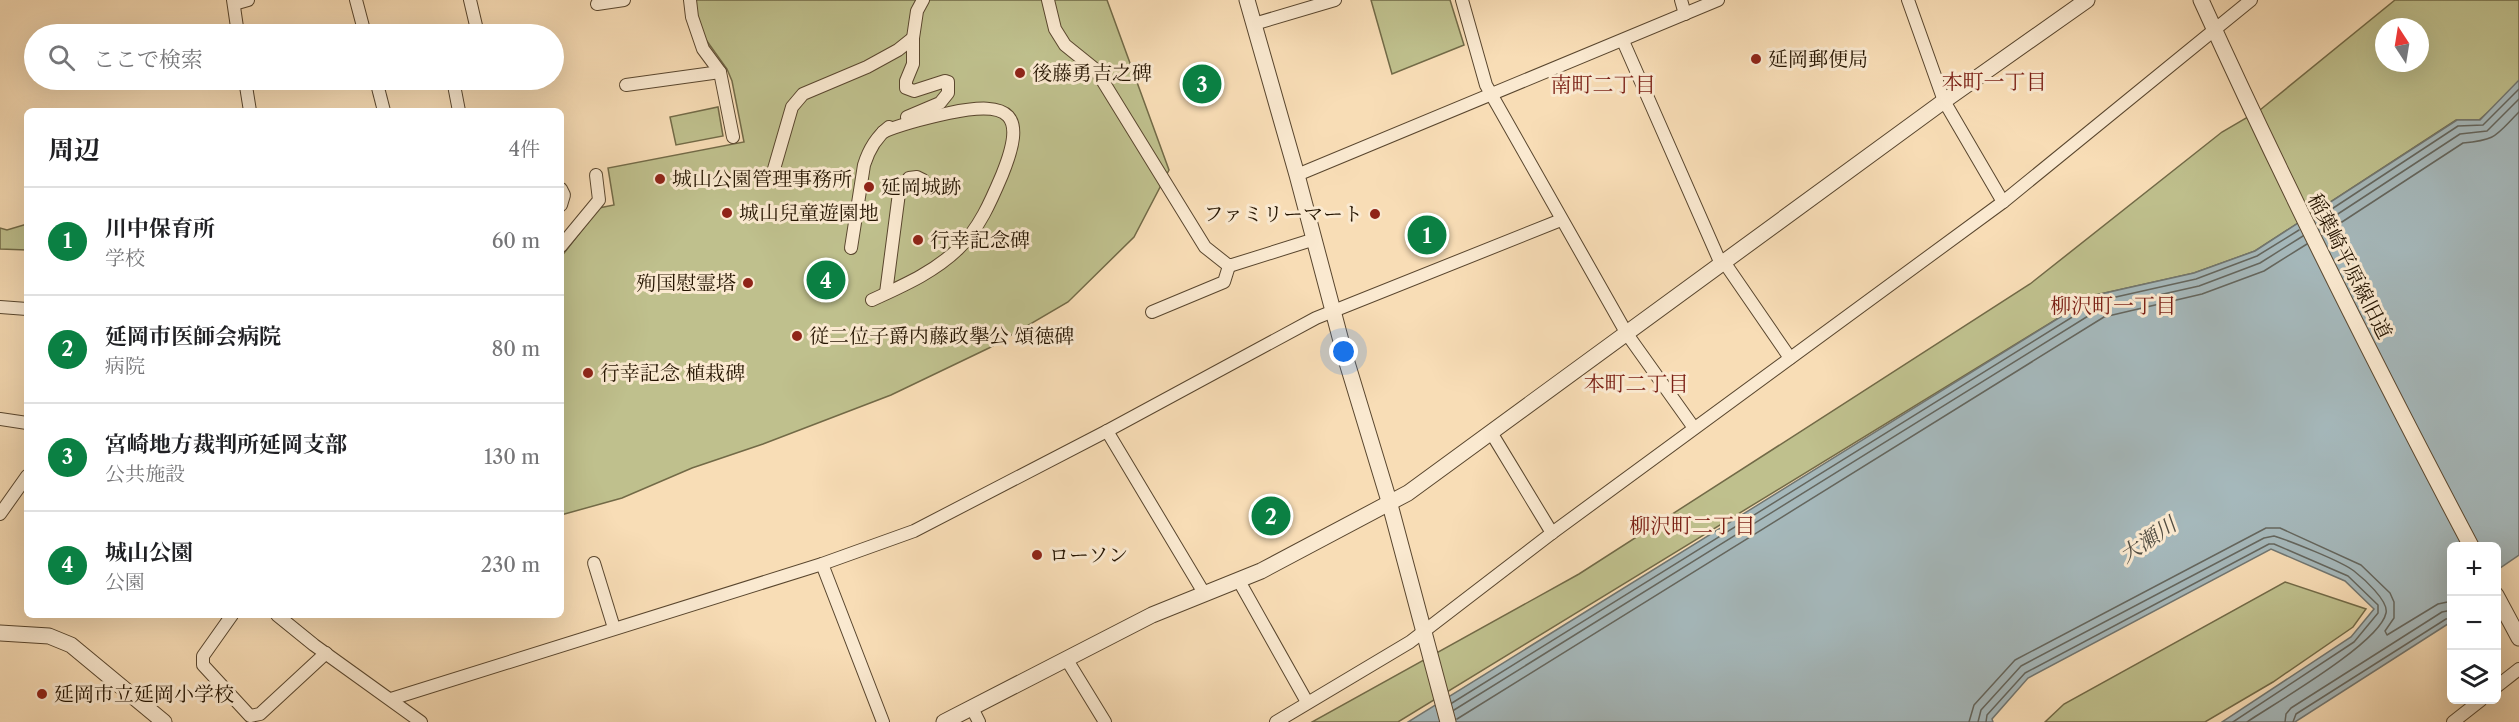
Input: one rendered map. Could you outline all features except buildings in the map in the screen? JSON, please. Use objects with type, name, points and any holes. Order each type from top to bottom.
[{"type":"street","points":[[236,24],[233,2],[248,0]]},
{"type":"street","points":[[356,0],[362,24]]},
{"type":"street","points":[[470,0],[476,24]]},
{"type":"street","points":[[597,4],[624,0]]},
{"type":"street","points":[[690,0],[692,17],[703,49],[720,72],[734,137]]},
{"type":"street","points":[[851,248],[868,152],[883,132],[906,117],[940,103],[948,93],[948,82],[945,81],[914,91],[906,88],[906,81],[913,64],[913,38],[917,11],[923,0]]},
{"type":"street","points":[[1048,0],[1055,28],[1065,45],[1096,70],[1205,248],[1229,266]]},
{"type":"street","points":[[1247,0],[1298,175],[1333,312],[1389,501],[1448,722]]},
{"type":"street","points":[[1254,24],[1335,0]]},
{"type":"street","points":[[1462,0],[1486,85],[1627,334],[1695,428]]},
{"type":"street","points":[[1681,0],[1685,14]]},
{"type":"street","points":[[1298,175],[1718,0]]},
{"type":"street","points":[[1908,0],[1944,101],[2004,202]]},
{"type":"street","points":[[944,722],[1142,620],[1204,593],[1239,581],[1408,493],[1492,434],[1944,101],[2087,0]]},
{"type":"street","name":"稲葉崎平原線旧道","points":[[2201,0],[2336,288],[2469,542]]},
{"type":"street","points":[[1276,722],[1410,642],[1422,630],[1552,533],[2004,202],[2251,0]]},
{"type":"street","points":[[774,169],[792,107],[804,94],[867,67],[898,50],[913,38]]},
{"type":"street","points":[[1623,41],[1722,263],[1790,358]]},
{"type":"street","points":[[626,85],[720,72]]},
{"type":"street","points":[[247,90],[250,108]]},
{"type":"street","points":[[379,90],[383,108]]},
{"type":"street","points":[[455,90],[458,108]]},
{"type":"street","points":[[872,300],[936,268],[972,234],[1009,158],[1014,136],[1008,116],[1000,110],[978,107],[913,121],[883,132]]},
{"type":"street","points":[[564,242],[599,200],[596,175]]},
{"type":"street","points":[[886,293],[898,193],[909,178],[918,177],[923,180],[926,188]]},
{"type":"street","points":[[391,699],[822,564],[914,531],[1107,431],[1316,318],[1561,220]]},
{"type":"street","points":[[1229,266],[1315,239]]},
{"type":"street","points":[[1152,312],[1224,282],[1229,266]]},
{"type":"street","points":[[0,307],[24,309]]},
{"type":"street","points":[[0,419],[24,423]]},
{"type":"street","points":[[1107,431],[1204,593]]},
{"type":"street","points":[[1492,434],[1552,533]]},
{"type":"street","points":[[0,514],[24,480]]},
{"type":"street","points":[[594,563],[614,628]]},
{"type":"street","points":[[822,564],[882,722]]},
{"type":"street","points":[[1239,581],[1307,702]]},
{"type":"street","points":[[2497,596],[2518,632]]},
{"type":"street","points":[[230,618],[203,656],[203,665],[250,716],[260,714],[326,653]]},
{"type":"street","points":[[281,618],[421,722]]},
{"type":"street","points":[[0,633],[40,635],[71,645],[164,722]]},
{"type":"street","points":[[1067,660],[1105,722]]},
{"type":"street","points":[[2501,683],[2519,669]]},
{"type":"street","points":[[2453,722],[2475,704]]},
{"type":"street","points":[[972,708],[979,722]]},
{"type":"green space","points":[[695,0],[1107,0],[1169,170],[1134,237],[1068,302],[989,348],[891,395],[763,444],[692,468],[622,498],[564,514],[564,253],[599,208],[614,205],[608,168],[744,142],[732,81],[727,69],[699,30]]},
{"type":"green space","points":[[1371,0],[1450,0],[1464,45],[1392,74]]},
{"type":"green space","points":[[2395,0],[2519,0],[2519,85],[2479,120],[2456,120],[2255,251],[2194,273],[2096,295],[1398,722],[1312,722],[1579,574],[2030,284],[2222,132],[2260,110]]},
{"type":"green space","points":[[718,107],[723,136],[676,145],[670,117]]},
{"type":"green space","points":[[24,225],[24,250],[0,249],[0,228],[7,230]]},
{"type":"green space","points":[[2285,582],[2366,609],[2353,627],[2273,682],[2205,722],[2045,722],[2064,704]]},
{"type":"water","name":"大瀬川","points":[[2519,80],[2519,555],[2501,567],[2501,542],[2447,542],[2447,625],[2295,722],[2222,722],[2351,637],[2374,609],[2345,581],[2271,549],[2028,678],[1992,719],[1993,722],[1408,722],[2096,295],[2194,273],[2255,251],[2457,120],[2480,120]]},
{"type":"place","name":"延岡郵便局","points":[[1756,59]]},
{"type":"place","name":"後藤勇吉之碑","points":[[1020,73]]},
{"type":"place","name":"宮崎地方裁判所延岡支部","points":[[1202,84]]},
{"type":"place","name":"城山公園管理事務所","points":[[660,179]]},
{"type":"place","name":"延岡城跡","points":[[869,187]]},
{"type":"place","name":"城山兒童遊園地","points":[[727,213]]},
{"type":"place","name":"ファミリーマート","points":[[1375,214]]},
{"type":"place","name":"川中保育所","points":[[1427,235]]},
{"type":"place","name":"行幸記念碑","points":[[918,240]]},
{"type":"place","name":"城山公園","points":[[826,280]]},
{"type":"place","name":"殉国慰霊塔","points":[[748,283]]},
{"type":"place","name":"従二位子爵内藤政擧公 頌徳碑","points":[[797,336]]},
{"type":"place","name":"行幸記念 植栽碑","points":[[588,373]]},
{"type":"place","name":"延岡市医師会病院","points":[[1271,516]]},
{"type":"place","name":"ローソン","points":[[1037,555]]},
{"type":"place","name":"延岡市立延岡小学校","points":[[42,694]]},
{"type":"district","name":"本町一丁目","points":[[1994,82]]},
{"type":"district","name":"南町二丁目","points":[[1603,85]]},
{"type":"district","name":"柳沢町一丁目","points":[[2113,306]]},
{"type":"district","name":"本町二丁目","points":[[1636,384]]},
{"type":"district","name":"柳沢町二丁目","points":[[1692,526]]}]
